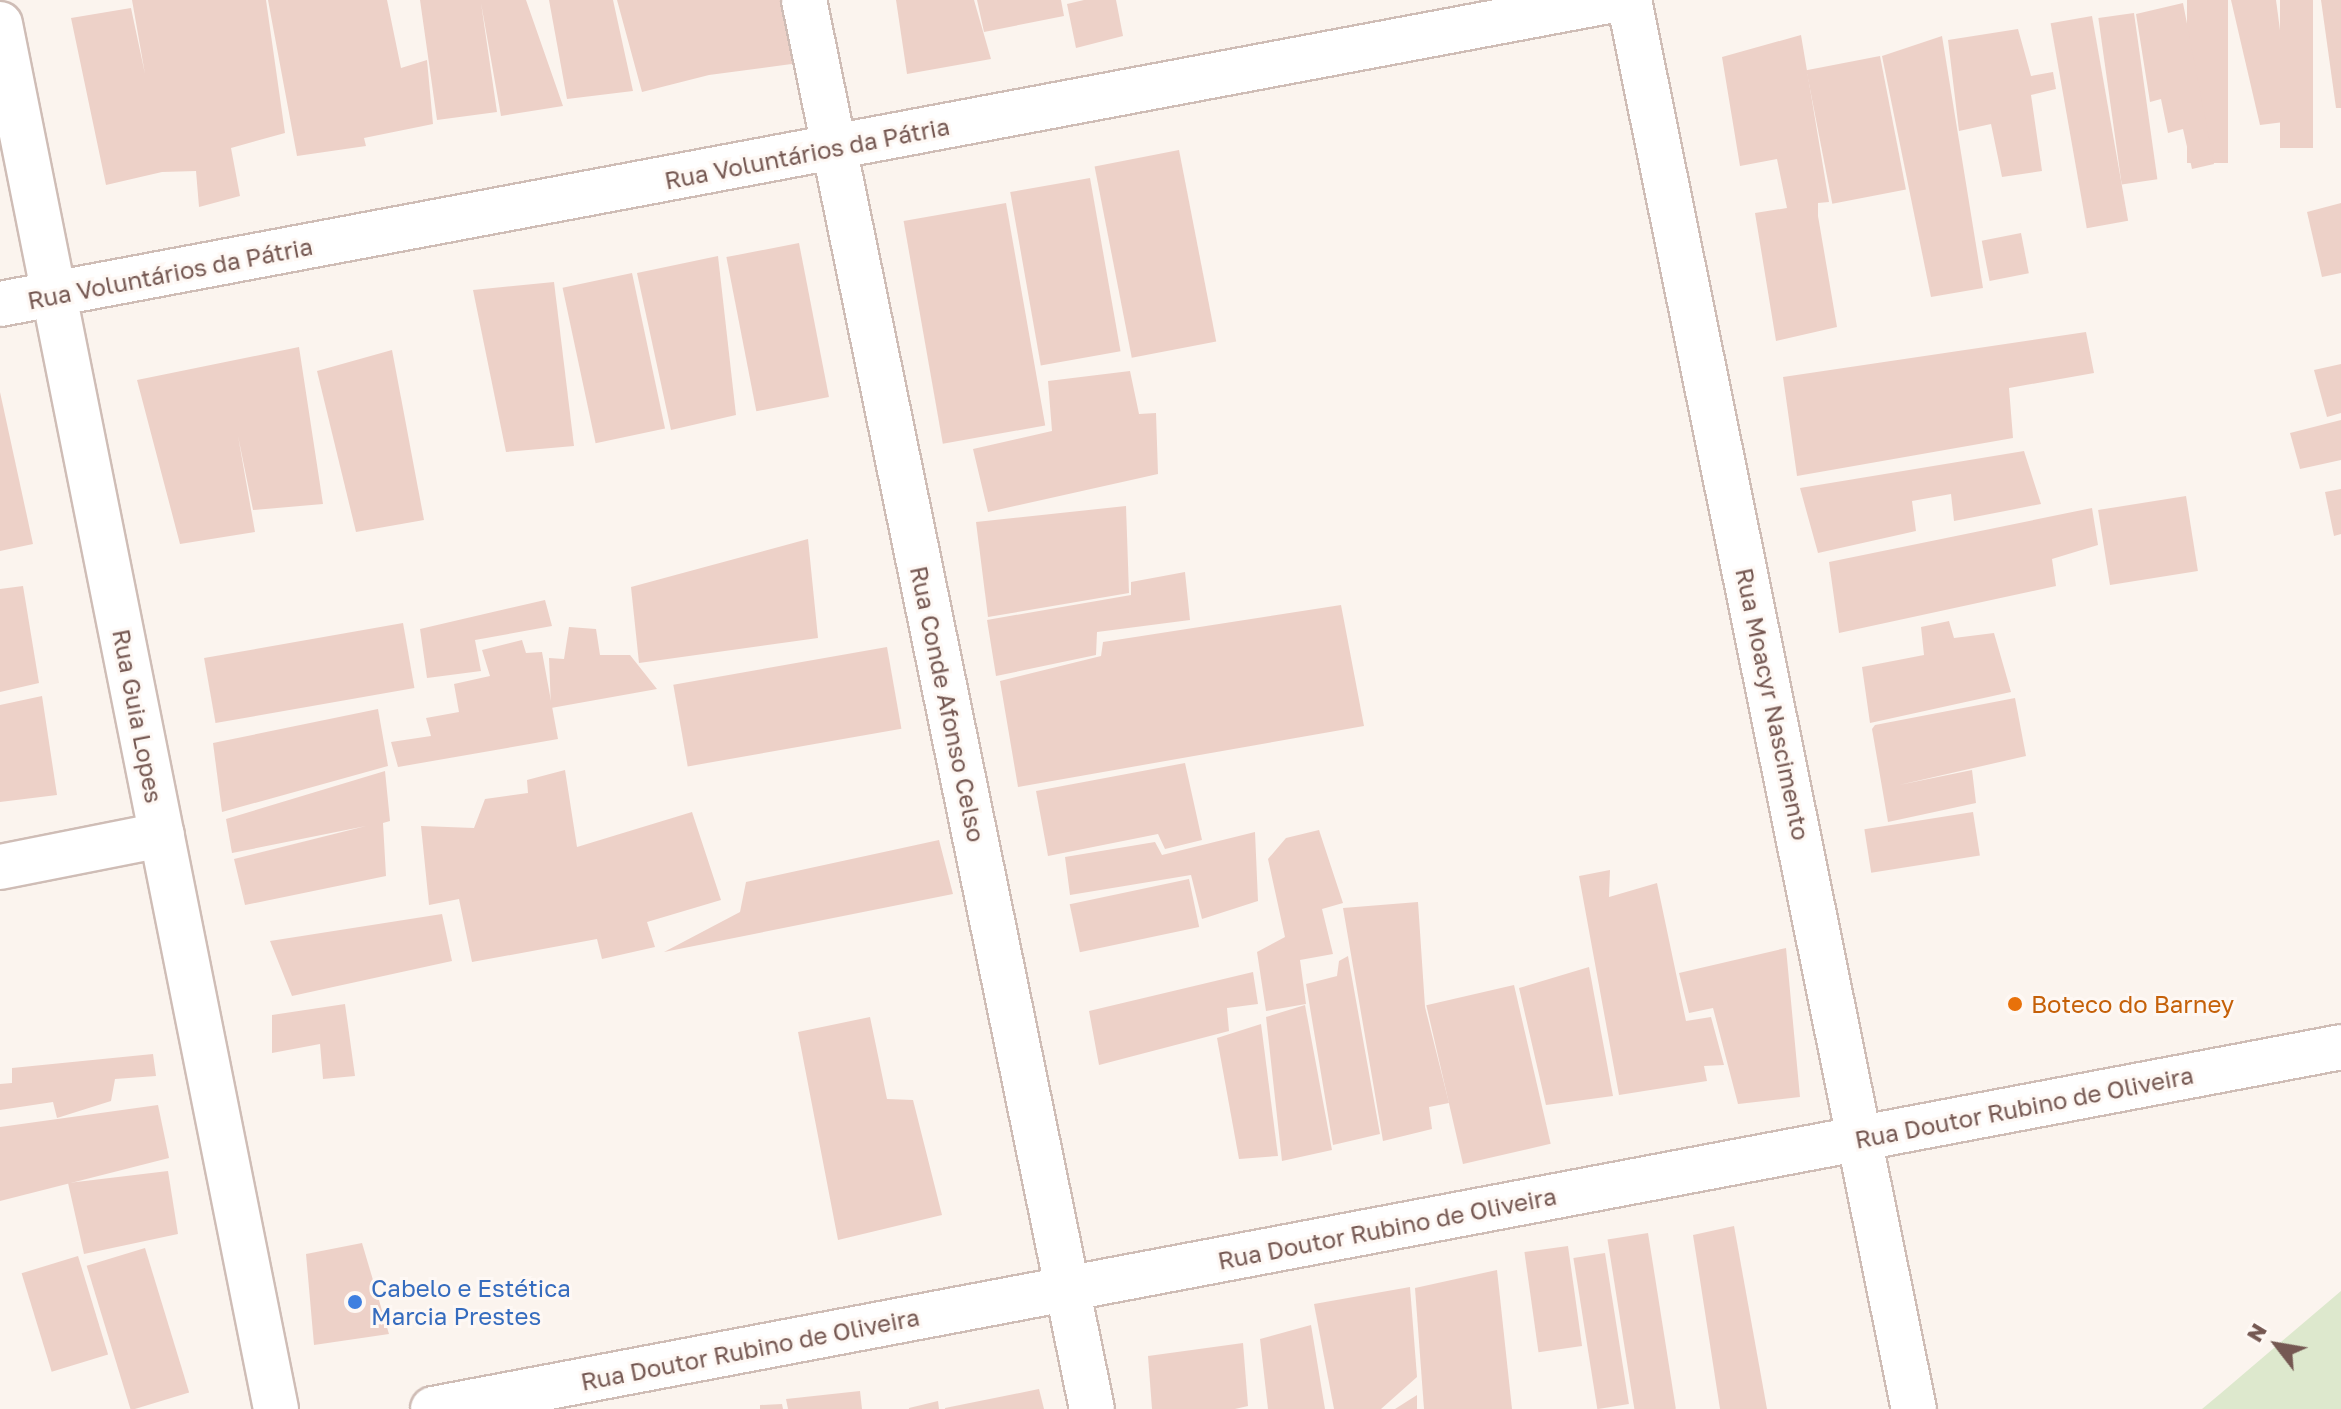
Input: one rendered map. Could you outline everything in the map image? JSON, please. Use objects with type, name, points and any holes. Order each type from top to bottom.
[{"type":"street","name":"Rua Conde Afonso Celso","points":[[804,0],[1092,1409]]},
{"type":"street","name":"Rua Voluntários da Pátria","points":[[0,304],[1614,0]]},
{"type":"street","name":"Rua Moacyr Nascimento","points":[[1629,0],[1914,1409]]},
{"type":"street","name":"Rua Guia Lopes","points":[[0,24],[276,1409]]},
{"type":"street","points":[[0,867],[162,835]]},
{"type":"street","name":"Rua Doutor Rubino de Oliveira","points":[[433,1409],[2341,1047]]},
{"type":"green space","points":[[2341,1291],[2341,1409],[2202,1409],[2220,1394]]},
{"type":"building","points":[[132,0],[266,0],[285,133],[231,148],[240,196],[199,207],[196,171],[162,172],[106,185],[71,18],[131,8],[145,74]]},
{"type":"building","points":[[268,0],[387,0],[401,68],[427,60],[433,124],[364,138],[366,146],[297,156]]},
{"type":"building","points":[[420,0],[526,0],[563,106],[501,116],[481,3],[497,112],[437,120]]},
{"type":"building","points":[[549,0],[613,0],[633,91],[567,99]]},
{"type":"building","points":[[617,0],[788,0],[799,63],[709,75],[642,92]]},
{"type":"building","points":[[896,0],[974,0],[991,59],[907,74]]},
{"type":"building","points":[[977,0],[1061,0],[1064,16],[984,32]]},
{"type":"building","points":[[1084,0],[1116,0],[1123,36],[1076,48],[1067,4]]},
{"type":"building","points":[[2187,0],[2228,0],[2228,163],[2187,163]]},
{"type":"building","points":[[2231,0],[2276,0],[2292,121],[2260,125]]},
{"type":"building","points":[[2280,0],[2313,0],[2313,148],[2280,148]]},
{"type":"building","points":[[2321,0],[2341,0],[2341,108],[2336,108]]},
{"type":"building","points":[[2183,3],[2214,164],[2192,169],[2183,129],[2168,133],[2161,99],[2150,102],[2136,14]]},
{"type":"building","points":[[2134,13],[2157,179],[2122,184],[2098,18]]},
{"type":"building","points":[[2092,16],[2128,221],[2087,228],[2051,23]]},
{"type":"building","points":[[2018,29],[2031,76],[2053,72],[2056,89],[2031,95],[2042,171],[2002,177],[1991,124],[1959,131],[1948,40]]},
{"type":"building","points":[[1801,35],[1829,202],[1818,203],[1818,216],[1837,327],[1776,341],[1755,213],[1787,208],[1777,159],[1740,166],[1722,57]]},
{"type":"building","points":[[1942,36],[1983,288],[1931,297],[1882,56]]},
{"type":"building","points":[[1880,56],[1906,190],[1832,204],[1806,70]]},
{"type":"building","points":[[1179,150],[1216,341],[1132,358],[1095,166]]},
{"type":"building","points":[[1090,178],[1121,351],[1041,365],[1010,192]]},
{"type":"building","points":[[1006,203],[1045,426],[943,444],[904,221]]},
{"type":"building","points":[[2341,203],[2341,273],[2322,277],[2307,212]]},
{"type":"building","points":[[2021,233],[2029,273],[1990,281],[1982,241]]},
{"type":"building","points":[[799,243],[829,397],[756,411],[726,257]]},
{"type":"building","points":[[718,256],[736,415],[671,430],[637,273]]},
{"type":"building","points":[[632,273],[665,429],[596,443],[563,288]]},
{"type":"building","points":[[554,282],[574,446],[506,452],[473,290]]},
{"type":"building","points":[[2086,332],[2094,373],[2009,388],[2013,438],[1797,476],[1783,377]]},
{"type":"building","points":[[299,347],[323,504],[253,510],[238,436],[255,532],[180,544],[137,380]]},
{"type":"building","points":[[392,350],[424,520],[356,532],[317,371]]},
{"type":"building","points":[[2341,364],[2341,413],[2327,417],[2314,370]]},
{"type":"building","points":[[1130,371],[1139,414],[1156,413],[1158,474],[988,512],[973,449],[1052,431],[1048,381]]},
{"type":"building","points":[[0,392],[33,544],[0,551]]},
{"type":"building","points":[[2341,420],[2341,460],[2300,469],[2290,433]]},
{"type":"building","points":[[2024,451],[2041,504],[1954,521],[1951,494],[1912,501],[1916,531],[1818,553],[1800,488]]},
{"type":"building","points":[[2341,489],[2341,534],[2334,536],[2325,492]]},
{"type":"building","points":[[2186,496],[2198,571],[2110,585],[2098,510]]},
{"type":"building","points":[[1126,506],[1129,593],[988,617],[976,522]]},
{"type":"building","points":[[2092,508],[2098,545],[2052,559],[2056,586],[1839,633],[1829,562]]},
{"type":"building","points":[[808,539],[818,638],[639,663],[631,587]]},
{"type":"building","points":[[1185,572],[1190,620],[1097,632],[1096,655],[996,676],[987,620],[1131,595],[1131,582]]},
{"type":"building","points":[[23,586],[39,683],[0,692],[0,589]]},
{"type":"building","points":[[545,600],[552,626],[475,640],[481,671],[427,678],[420,629]]},
{"type":"building","points":[[1341,605],[1364,726],[1018,787],[1000,681],[1101,656],[1103,642]]},
{"type":"building","points":[[1949,621],[1954,638],[1994,633],[2011,692],[1870,723],[1862,667],[1924,655],[1921,627]]},
{"type":"building","points":[[403,623],[414,688],[216,723],[204,658]]},
{"type":"building","points":[[569,627],[596,629],[600,655],[630,655],[657,689],[551,708],[549,658],[564,659]]},
{"type":"building","points":[[522,640],[526,653],[542,652],[558,739],[398,767],[391,742],[431,736],[426,718],[459,712],[454,684],[490,676],[482,650]]},
{"type":"building","points":[[887,647],[901,729],[688,766],[673,685]]},
{"type":"building","points":[[42,696],[57,795],[0,802],[0,705]]},
{"type":"building","points":[[2015,698],[2026,756],[1899,785],[1972,770],[1976,803],[1888,822],[1872,729],[1875,725]]},
{"type":"building","points":[[378,709],[388,766],[222,812],[213,743]]},
{"type":"building","points":[[1185,763],[1202,840],[1165,849],[1158,834],[1048,856],[1036,791]]},
{"type":"building","points":[[565,770],[577,847],[692,812],[721,900],[647,922],[655,947],[602,959],[597,939],[472,962],[459,899],[429,905],[421,826],[474,828],[485,799],[528,793],[527,780]]},
{"type":"building","points":[[385,771],[390,821],[383,823],[386,876],[245,905],[234,859],[366,826],[232,853],[226,819]]},
{"type":"building","points":[[1973,812],[1980,855],[1871,873],[1864,829]]},
{"type":"building","points":[[1319,830],[1343,903],[1322,909],[1333,954],[1300,960],[1306,1004],[1266,1011],[1257,952],[1285,937],[1268,859],[1286,838]]},
{"type":"building","points":[[1255,832],[1258,901],[1202,919],[1191,875],[1070,895],[1065,857],[1155,842],[1162,855]]},
{"type":"building","points":[[939,840],[953,894],[664,952],[740,912],[746,882]]},
{"type":"building","points":[[1610,870],[1609,897],[1657,883],[1686,1021],[1711,1017],[1724,1065],[1704,1066],[1707,1081],[1619,1095],[1579,876]]},
{"type":"building","points":[[1189,879],[1199,927],[1080,952],[1070,904]]},
{"type":"building","points":[[1418,902],[1425,1007],[1449,1103],[1429,1107],[1432,1129],[1383,1141],[1343,908]]},
{"type":"building","points":[[442,914],[452,961],[292,996],[270,941]]},
{"type":"building","points":[[1786,948],[1800,1097],[1738,1104],[1713,1008],[1689,1013],[1679,973]]},
{"type":"building","points":[[1348,956],[1380,1134],[1333,1145],[1306,984],[1337,976],[1339,961]]},
{"type":"building","points":[[1589,967],[1613,1096],[1546,1105],[1519,988]]},
{"type":"building","points":[[1253,972],[1258,1004],[1227,1008],[1229,1031],[1099,1065],[1089,1011]]},
{"type":"building","points":[[1514,985],[1551,1144],[1463,1164],[1426,1005]]},
{"type":"building","points":[[345,1004],[355,1076],[323,1079],[320,1044],[272,1053],[272,1015]]},
{"type":"building","points":[[1305,1005],[1332,1150],[1282,1161],[1266,1017]]},
{"type":"building","points":[[870,1017],[887,1099],[913,1100],[942,1215],[838,1240],[798,1032]]},
{"type":"building","points":[[1261,1024],[1278,1156],[1239,1159],[1217,1038]]},
{"type":"building","points":[[153,1054],[156,1076],[115,1079],[111,1101],[57,1118],[53,1102],[0,1110],[0,1084],[12,1083],[12,1068]]},
{"type":"building","points":[[158,1105],[169,1158],[0,1201],[0,1127]]},
{"type":"building","points":[[168,1171],[178,1234],[84,1254],[68,1183]]},
{"type":"building","points":[[1734,1226],[1767,1409],[1720,1409],[1693,1235]]},
{"type":"building","points":[[1648,1233],[1676,1409],[1634,1409],[1608,1239]]},
{"type":"building","points":[[362,1243],[389,1334],[314,1345],[306,1254]]},
{"type":"building","points":[[1568,1246],[1582,1346],[1538,1352],[1524,1252]]},
{"type":"building","points":[[145,1248],[189,1392],[130,1409],[87,1266]]},
{"type":"building","points":[[1605,1253],[1629,1404],[1597,1409],[1573,1258]]},
{"type":"building","points":[[78,1256],[108,1354],[52,1372],[22,1273]]},
{"type":"building","points":[[1497,1270],[1512,1409],[1424,1409],[1415,1288]]},
{"type":"building","points":[[1410,1287],[1417,1377],[1381,1409],[1334,1409],[1314,1304]]},
{"type":"building","points":[[1311,1325],[1325,1409],[1268,1409],[1260,1339]]},
{"type":"building","points":[[1243,1343],[1248,1406],[1235,1409],[1152,1409],[1148,1356]]},
{"type":"building","points":[[1039,1389],[1044,1409],[945,1409],[945,1408]]},
{"type":"building","points":[[860,1391],[862,1409],[788,1409],[786,1399]]},
{"type":"building","points":[[1417,1395],[1417,1409],[1395,1409]]},
{"type":"building","points":[[938,1401],[939,1409],[909,1409],[909,1408]]},
{"type":"building","points":[[782,1404],[783,1409],[760,1409],[760,1405]]},
{"type":"place","name":"Boteco do Barney","points":[[2015,1004]]},
{"type":"place","name":"Cabelo e Estética Marcia Prestes","points":[[355,1302]]}]
